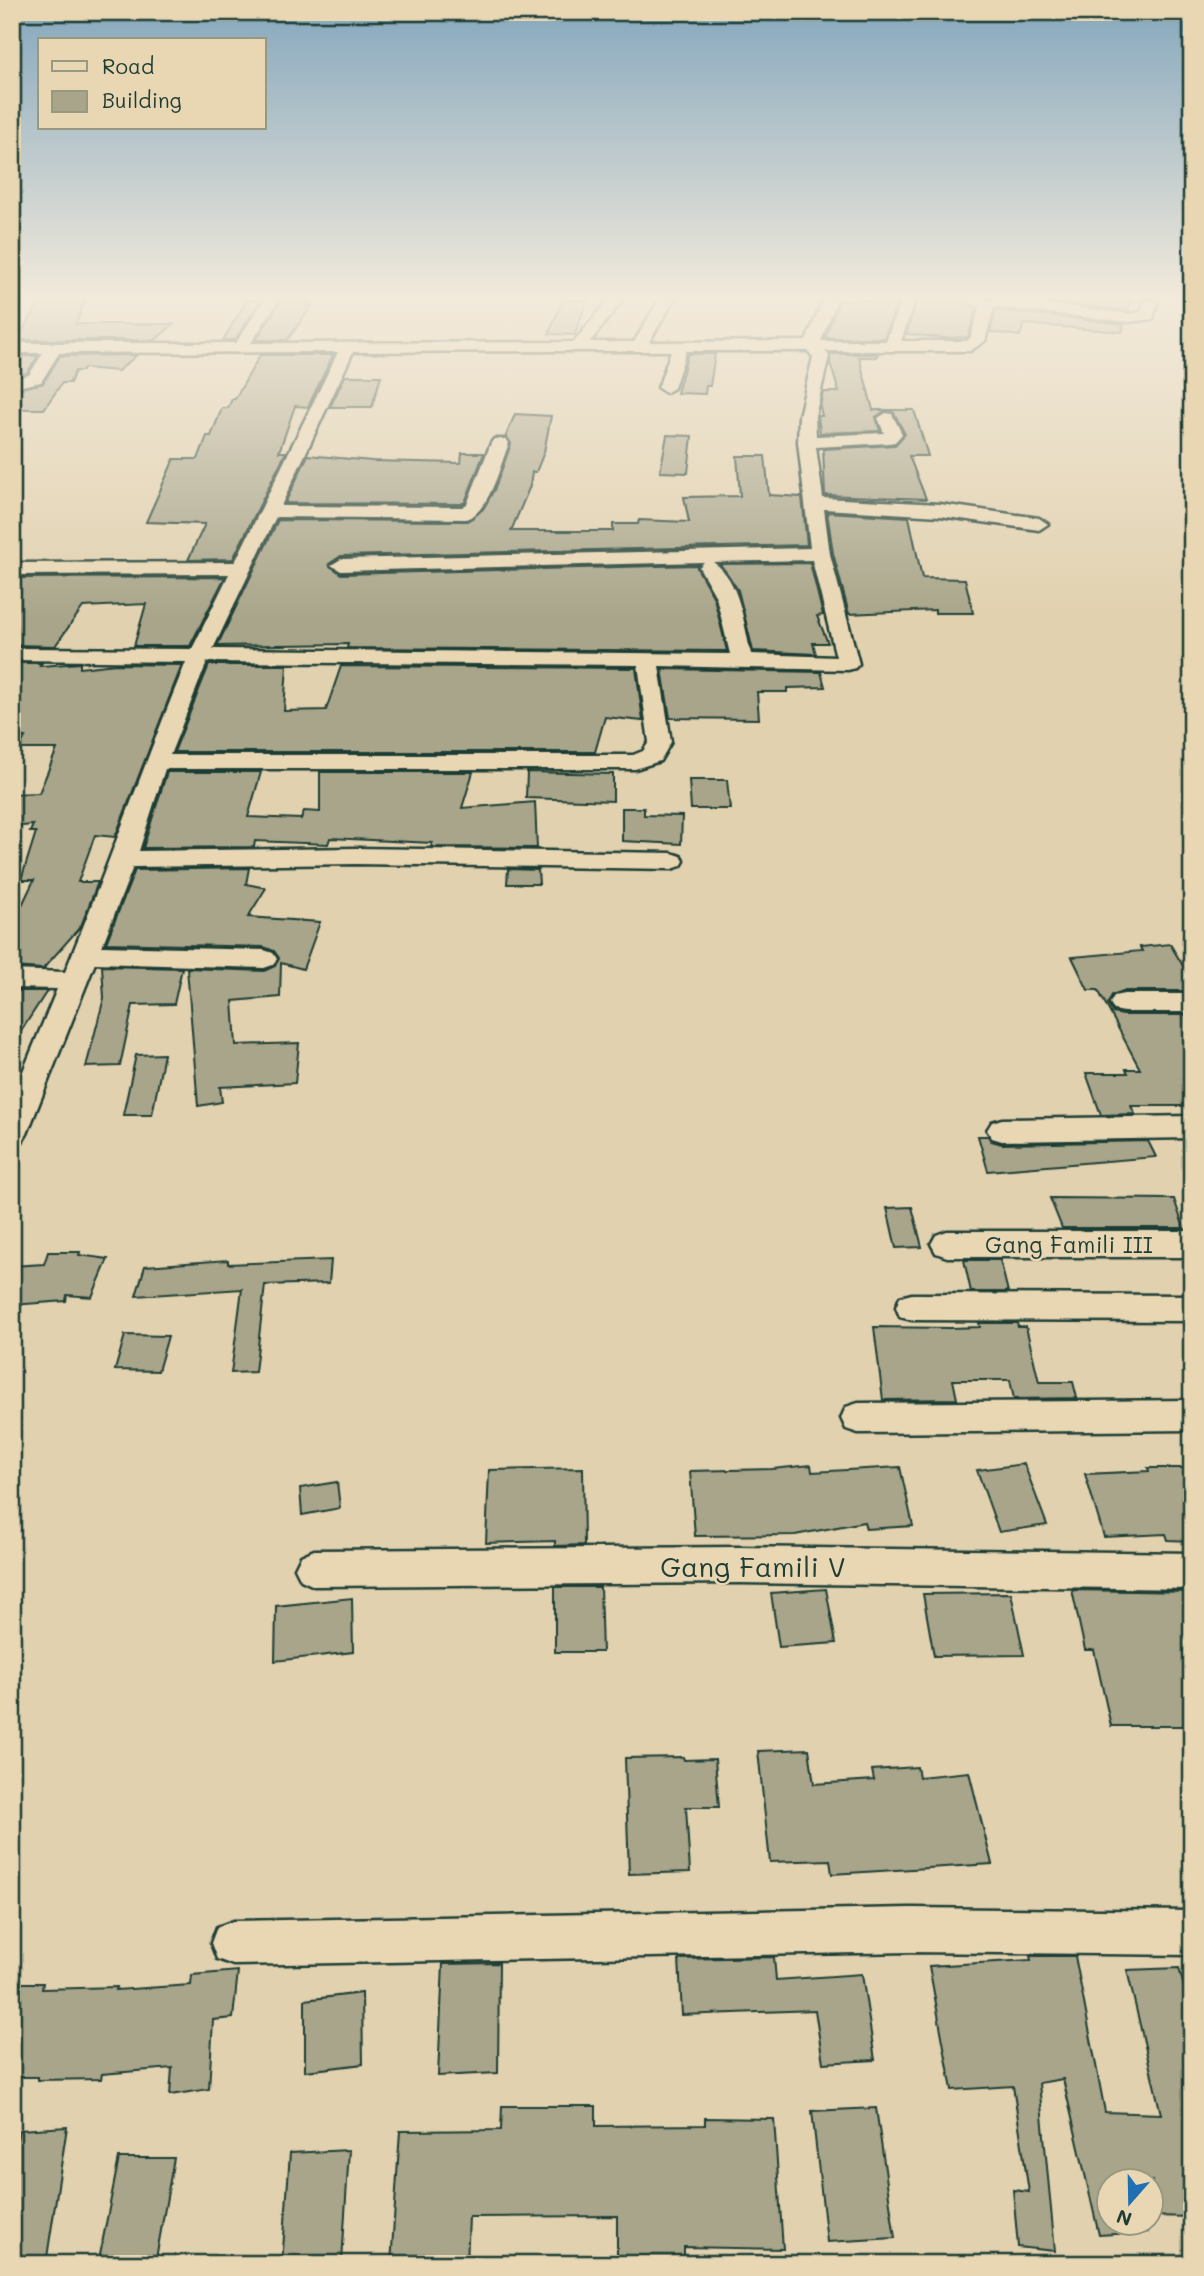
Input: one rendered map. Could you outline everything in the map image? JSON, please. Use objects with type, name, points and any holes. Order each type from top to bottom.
[{"type":"street","points":[[16,1117],[124,859],[156,762],[200,654],[320,406]]},
{"type":"street","points":[[12,653],[742,660],[848,664],[821,554],[807,442],[809,406]]},
{"type":"street","points":[[807,442],[889,438],[893,434],[886,418]]},
{"type":"street","points":[[270,511],[466,513],[475,507],[500,443]]},
{"type":"street","points":[[815,503],[940,510],[1039,524]]},
{"type":"street","points":[[341,565],[821,554]]},
{"type":"street","points":[[709,567],[718,575],[723,589],[742,660]]},
{"type":"street","points":[[12,569],[241,568]]},
{"type":"street","points":[[156,762],[635,762],[652,757],[660,742],[648,660]]},
{"type":"street","points":[[124,859],[356,856],[672,861]]},
{"type":"street","points":[[85,954],[264,959]]},
{"type":"street","points":[[12,979],[75,981]]},
{"type":"street","points":[[1124,1003],[1192,1003]]},
{"type":"street","points":[[1002,1129],[1192,1127]]},
{"type":"street","name":"Gang Famili III","points":[[947,1244],[1192,1244]]},
{"type":"street","points":[[912,1307],[1192,1308]]},
{"type":"street","points":[[858,1418],[1192,1415]]},
{"type":"street","name":"Gang Famili V","points":[[314,1569],[740,1565],[1192,1571]]},
{"type":"street","points":[[233,1943],[909,1930],[1192,1933]]},
{"type":"building","points":[[12,406],[46,406],[44,409],[12,409]]},
{"type":"building","points":[[295,406],[279,452],[286,452],[233,559],[188,560],[205,524],[146,522],[174,459],[198,459],[222,408]]},
{"type":"building","points":[[330,406],[372,406],[372,407]]},
{"type":"building","points":[[872,406],[873,410],[886,410],[876,417],[880,431],[820,433],[820,407]]},
{"type":"building","points":[[886,410],[914,410],[928,456],[909,456],[926,499],[825,495],[823,449],[895,445],[905,434],[894,413]]},
{"type":"building","points":[[515,414],[551,416],[544,452],[536,472],[532,472],[530,486],[511,531],[613,531],[613,524],[638,524],[639,520],[689,522],[684,497],[740,496],[737,456],[765,456],[769,495],[802,497],[807,545],[341,556],[329,564],[341,574],[697,565],[714,598],[727,651],[347,648],[348,644],[217,646],[278,520],[467,521],[483,509],[495,488],[511,444],[506,436]]},
{"type":"building","points":[[667,435],[692,436],[688,473],[660,472]]},
{"type":"building","points":[[462,453],[484,453],[465,502],[461,504],[285,503],[308,455],[372,461],[461,463]]},
{"type":"building","points":[[827,512],[909,517],[922,578],[965,579],[973,613],[935,613],[935,610],[849,614],[833,553]]},
{"type":"building","points":[[810,563],[823,615],[817,616],[828,643],[813,643],[816,654],[753,651],[738,590],[720,564]]},
{"type":"building","points":[[225,577],[190,646],[134,646],[146,604],[83,607],[55,646],[12,645],[12,578]]},
{"type":"building","points":[[12,663],[42,663],[40,666],[80,663],[80,668],[116,664],[182,665],[115,837],[95,835],[78,882],[98,882],[81,926],[43,969],[12,967],[12,926],[34,880],[21,880],[36,832],[30,832],[33,825],[12,827],[12,794],[39,793],[57,749],[19,749],[25,737],[12,737]]},
{"type":"building","points":[[209,665],[287,665],[284,711],[326,710],[341,666],[636,668],[643,721],[605,717],[595,752],[174,752]]},
{"type":"building","points":[[662,669],[821,672],[825,687],[787,688],[787,692],[757,692],[759,719],[670,718]]},
{"type":"building","points":[[167,772],[261,772],[248,817],[301,819],[304,811],[320,812],[320,772],[473,772],[462,808],[535,802],[537,848],[431,847],[432,843],[330,838],[328,844],[255,841],[254,847],[143,848]]},
{"type":"building","points":[[527,772],[613,774],[613,801],[526,798]]},
{"type":"building","points":[[689,780],[727,780],[730,809],[691,809]]},
{"type":"building","points":[[622,808],[644,808],[644,815],[682,816],[681,844],[622,841]]},
{"type":"building","points":[[249,868],[246,884],[266,888],[248,917],[320,922],[303,969],[281,963],[280,997],[233,1001],[236,1045],[299,1043],[295,1083],[220,1087],[222,1102],[198,1106],[187,968],[264,971],[275,966],[279,958],[274,951],[264,947],[106,943],[135,870]]},
{"type":"building","points":[[508,869],[538,870],[539,884],[507,884]]},
{"type":"building","points":[[1170,944],[1192,981],[1192,991],[1123,991],[1112,995],[1108,1004],[1113,1013],[1123,1015],[1192,1015],[1192,1106],[1131,1106],[1135,1114],[1101,1115],[1086,1073],[1128,1073],[1126,1069],[1140,1069],[1098,990],[1088,990],[1072,957],[1142,951],[1140,947]]},
{"type":"building","points":[[102,966],[182,968],[174,1004],[133,1005],[120,1066],[86,1067],[104,998]]},
{"type":"building","points":[[12,991],[47,991],[12,1045]]},
{"type":"building","points":[[164,1054],[152,1115],[123,1115],[136,1055]]},
{"type":"building","points":[[978,1136],[988,1136],[991,1141],[1002,1144],[1148,1141],[1156,1157],[988,1171]]},
{"type":"building","points":[[1050,1198],[1174,1199],[1184,1228],[1062,1228]]},
{"type":"building","points":[[912,1207],[922,1247],[896,1248],[887,1208]]},
{"type":"building","points":[[48,1252],[80,1252],[79,1255],[108,1259],[92,1297],[67,1295],[66,1301],[12,1305],[12,1266],[44,1264]]},
{"type":"building","points":[[228,1260],[228,1264],[331,1260],[329,1283],[265,1285],[255,1372],[231,1373],[242,1289],[136,1296],[145,1266]]},
{"type":"building","points":[[964,1260],[1000,1260],[1008,1292],[971,1292]]},
{"type":"building","points":[[979,1323],[1017,1323],[1018,1327],[1026,1327],[1039,1382],[1073,1382],[1077,1398],[1014,1399],[1010,1380],[953,1380],[957,1399],[883,1400],[874,1327],[980,1327]]},
{"type":"building","points":[[125,1335],[168,1336],[158,1371],[115,1370]]},
{"type":"building","points":[[1024,1464],[1047,1525],[999,1532],[977,1470]]},
{"type":"building","points":[[811,1465],[812,1472],[900,1467],[913,1526],[866,1529],[864,1522],[795,1535],[695,1536],[690,1471]]},
{"type":"building","points":[[583,1468],[584,1545],[555,1546],[555,1541],[486,1543],[489,1470]]},
{"type":"building","points":[[1148,1468],[1192,1468],[1192,1541],[1168,1540],[1166,1534],[1104,1537],[1085,1474],[1149,1471]]},
{"type":"building","points":[[337,1482],[340,1508],[302,1515],[300,1488]]},
{"type":"building","points":[[555,1587],[600,1587],[602,1652],[555,1652]]},
{"type":"building","points":[[826,1589],[836,1643],[779,1647],[771,1593]]},
{"type":"building","points":[[1072,1590],[1192,1592],[1192,1726],[1111,1726],[1094,1650],[1085,1650]]},
{"type":"building","points":[[1011,1593],[1024,1655],[934,1656],[923,1594]]},
{"type":"building","points":[[352,1598],[353,1652],[275,1661],[276,1606]]},
{"type":"building","points":[[809,1749],[814,1784],[874,1780],[872,1770],[917,1767],[919,1777],[969,1772],[992,1864],[832,1874],[830,1860],[770,1862],[758,1751]]},
{"type":"building","points":[[683,1757],[684,1760],[715,1759],[719,1807],[686,1807],[690,1872],[629,1874],[625,1758]]},
{"type":"building","points":[[1030,1956],[1075,1956],[1105,2112],[1161,2114],[1127,1970],[1179,1968],[1192,2017],[1192,2217],[1166,2216],[1166,2168],[1096,2168],[1096,2222],[1063,2079],[1039,2083],[1055,2251],[1018,2247],[1013,2190],[1029,2192],[1013,2086],[952,2090],[929,1966],[1031,1960]]},
{"type":"building","points":[[774,1957],[776,1980],[862,1974],[875,2060],[823,2063],[815,2010],[682,2015],[679,1959]]},
{"type":"building","points":[[499,1963],[498,2073],[438,2076],[443,1964]]},
{"type":"building","points":[[238,1971],[233,2018],[213,2020],[209,2089],[170,2095],[172,2068],[102,2074],[101,2079],[38,2080],[38,2077],[12,2077],[12,1983],[43,1983],[42,1989],[117,1987],[116,1990],[191,1985],[192,1975]]},
{"type":"building","points":[[362,1993],[363,2064],[305,2071],[305,2000]]},
{"type":"building","points":[[502,2106],[596,2106],[596,2126],[705,2125],[705,2118],[774,2119],[783,2249],[684,2247],[684,2264],[617,2264],[617,2216],[469,2217],[467,2264],[391,2264],[400,2131],[501,2130]]},
{"type":"building","points":[[876,2108],[895,2238],[827,2242],[812,2111]]},
{"type":"building","points":[[67,2127],[46,2264],[12,2264],[12,2168],[19,2130]]},
{"type":"building","points":[[349,2150],[342,2262],[282,2264],[290,2153]]},
{"type":"building","points":[[119,2158],[174,2158],[155,2264],[98,2264]]}]
